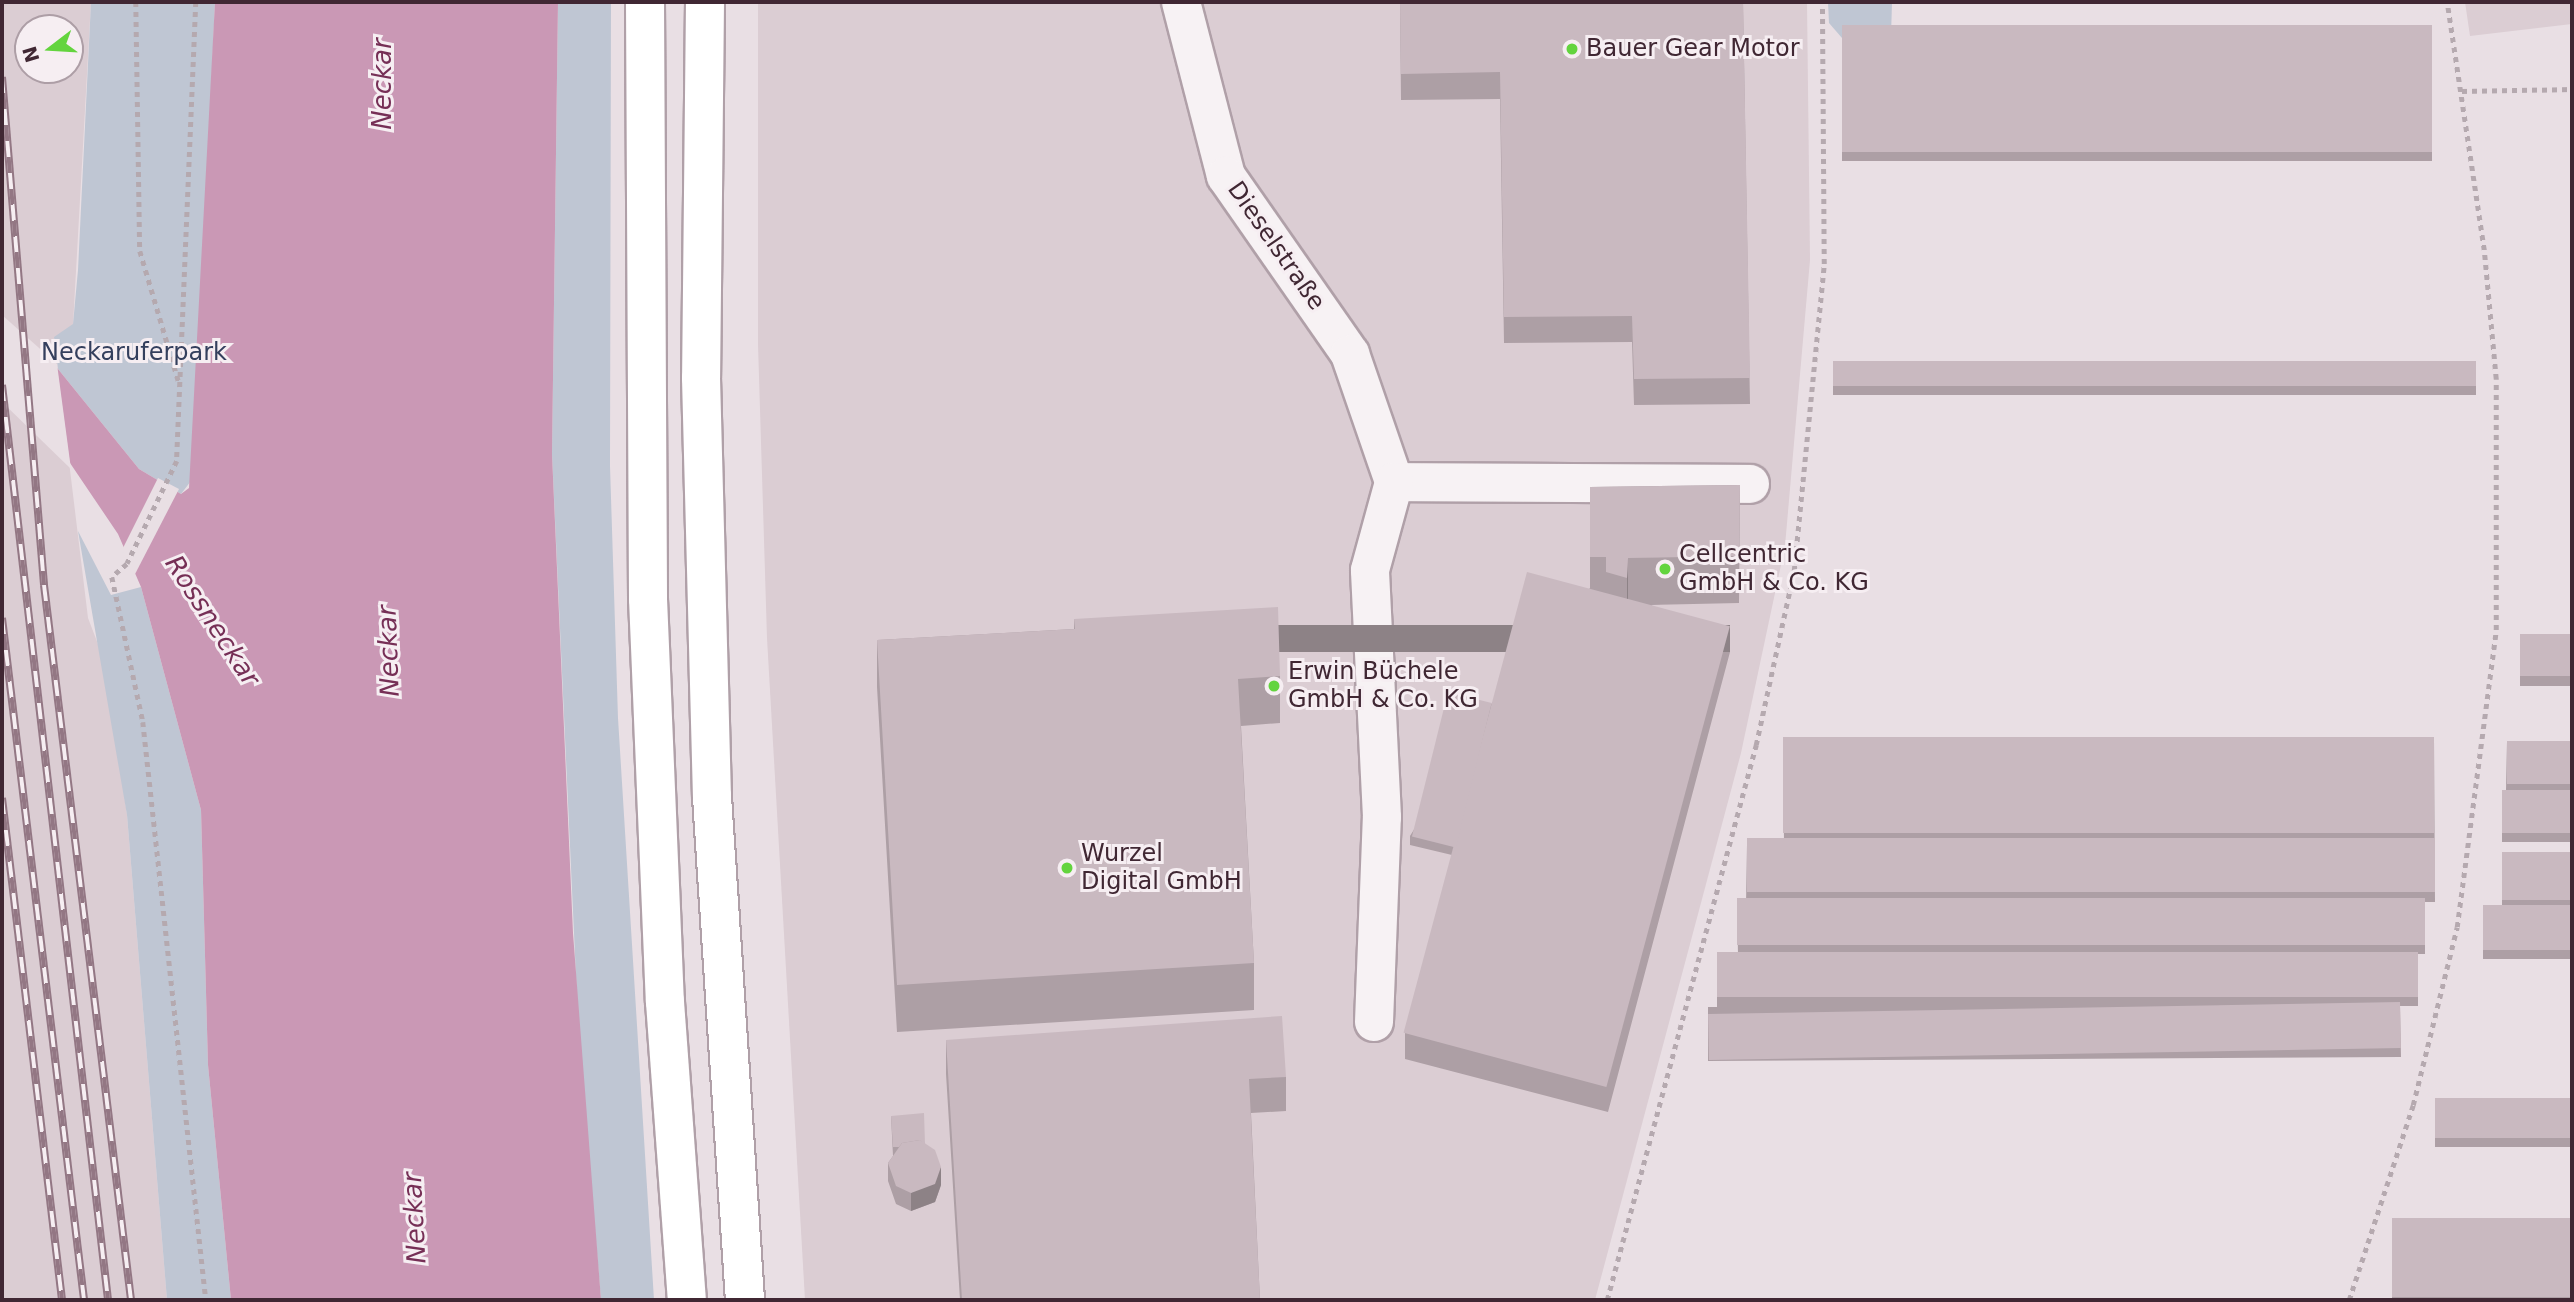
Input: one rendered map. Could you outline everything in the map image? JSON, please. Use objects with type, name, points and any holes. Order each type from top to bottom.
[{"type":"highway","points":[[645,2],[648,599],[665,1002],[687,1300]]},
{"type":"highway","points":[[705,2],[701,378],[711,758],[745,1300]]},
{"type":"street","name":"Dieselstraße","points":[[1181,2],[1226,176],[1350,354],[1394,482]]},
{"type":"street","points":[[1374,1022],[1382,817],[1370,570],[1394,482],[1750,484]]},
{"type":"path","points":[[136,2],[140,251],[181,390]]},
{"type":"path","points":[[196,2],[177,461],[127,564],[112,577],[143,722],[206,1300]]},
{"type":"path","points":[[1607,1300],[1756,745],[1794,570],[1824,264],[1822,2]]},
{"type":"path","points":[[2348,1300],[2439,1009],[2486,742],[2499,562],[2496,379],[2462,91],[2447,2]]},
{"type":"path","points":[[2462,91],[2572,89]]},
{"type":"shaded area","points":[[2,2],[91,2],[73,325],[54,338],[88,618],[106,665],[127,815],[167,1300],[2,1300]]},
{"type":"shaded area","points":[[758,2],[1807,2],[1810,260],[1785,546],[1741,753],[1595,1300],[805,1300],[767,638],[758,344]]},
{"type":"shaded area","points":[[2465,2],[2572,2],[2572,24],[2470,36]]},
{"type":"green space","name":"Neckaruferpark","points":[[91,2],[215,2],[194,477],[181,494],[139,469],[58,369],[54,337],[73,324],[78,270]]},
{"type":"green space","points":[[558,2],[611,2],[610,466],[618,718],[654,1300],[601,1300],[579,1042],[552,454]]},
{"type":"green space","points":[[1828,2],[1892,2],[1891,37],[1842,38],[1829,23]]},
{"type":"green space","points":[[78,531],[111,595],[141,587],[201,810],[208,1065],[231,1300],[167,1300],[127,815]]},
{"type":"water","points":[[215,2],[558,2],[552,454],[573,933],[601,1300],[231,1300],[208,1065],[201,810],[141,587],[118,534],[70,463],[2,397],[2,318],[58,369],[139,469],[181,494],[189,488]]},
{"type":"pier","points":[[2,315],[57,364],[71,469],[2,402]]},
{"type":"pier","points":[[158,478],[179,489],[133,578],[122,550]]},
{"type":"building","points":[[1400,2],[1743,2],[1750,378],[1634,379],[1632,316],[1504,317],[1500,72],[1401,74]]},
{"type":"building","points":[[1842,25],[2432,25],[2432,152],[1842,152]]},
{"type":"building","points":[[1833,361],[2476,361],[2476,386],[1833,386]]},
{"type":"building","points":[[1740,485],[1739,556],[1628,558],[1627,578],[1606,572],[1606,557],[1590,557],[1590,487]]},
{"type":"building","points":[[1527,572],[1730,626],[1606,1087],[1404,1033]]},
{"type":"building","name":"Wurzel Digital GmbH","points":[[1278,607],[1280,676],[1238,679],[1254,963],[897,985],[877,640],[1075,629],[1074,619]]},
{"type":"building","points":[[2520,634],[2572,634],[2572,676],[2520,676]]},
{"type":"building","points":[[1448,692],[1492,703],[1456,847],[1412,837]]},
{"type":"building","points":[[1783,737],[2434,737],[2434,833],[1783,833]]},
{"type":"building","points":[[2507,741],[2572,741],[2572,784],[2507,784]]},
{"type":"building","points":[[2502,790],[2572,790],[2572,833],[2502,833]]},
{"type":"building","points":[[1747,838],[2435,838],[2435,892],[1747,892]]},
{"type":"building","points":[[2502,852],[2572,852],[2572,900],[2502,900]]},
{"type":"building","points":[[1737,898],[2425,898],[2425,945],[1737,945]]},
{"type":"building","points":[[2483,905],[2572,905],[2572,950],[2483,950]]},
{"type":"building","points":[[1717,952],[2418,952],[2418,997],[1717,997]]},
{"type":"building","points":[[2400,1002],[2401,1048],[1709,1060],[1708,1014]]},
{"type":"building","points":[[1282,1016],[1286,1077],[1249,1079],[1260,1300],[962,1300],[946,1040]]},
{"type":"building","points":[[2435,1098],[2572,1098],[2572,1138],[2435,1138]]},
{"type":"building","points":[[924,1113],[925,1144],[920,1140],[893,1147],[891,1116]]},
{"type":"building","points":[[920,1140],[935,1150],[941,1167],[935,1184],[911,1193],[896,1186],[888,1163],[902,1143]]},
{"type":"building","points":[[2392,1218],[2572,1218],[2572,1297],[2392,1297]]},
{"type":"railway","points":[[2,77],[44,585],[131,1300]]},
{"type":"railway","points":[[2,385],[108,1300]]},
{"type":"railway","points":[[2,618],[84,1300]]},
{"type":"railway","points":[[2,798],[62,1300]]},
{"type":"place","name":"Bauer Gear Motor","points":[[1572,49]]},
{"type":"place","name":"Cellcentric GmbH & Co. KG","points":[[1665,569]]},
{"type":"place","name":"Erwin Büchele GmbH & Co. KG","points":[[1274,686]]},
{"type":"place","name":"Wurzel Digital GmbH","points":[[1067,868]]},
{"type":"water label","name":"Neckar","points":[[383,84]]},
{"type":"water label","name":"Rossneckar","points":[[212,621]]},
{"type":"water label","name":"Neckar","points":[[389,651]]},
{"type":"water label","name":"Neckar","points":[[415,1218]]}]
